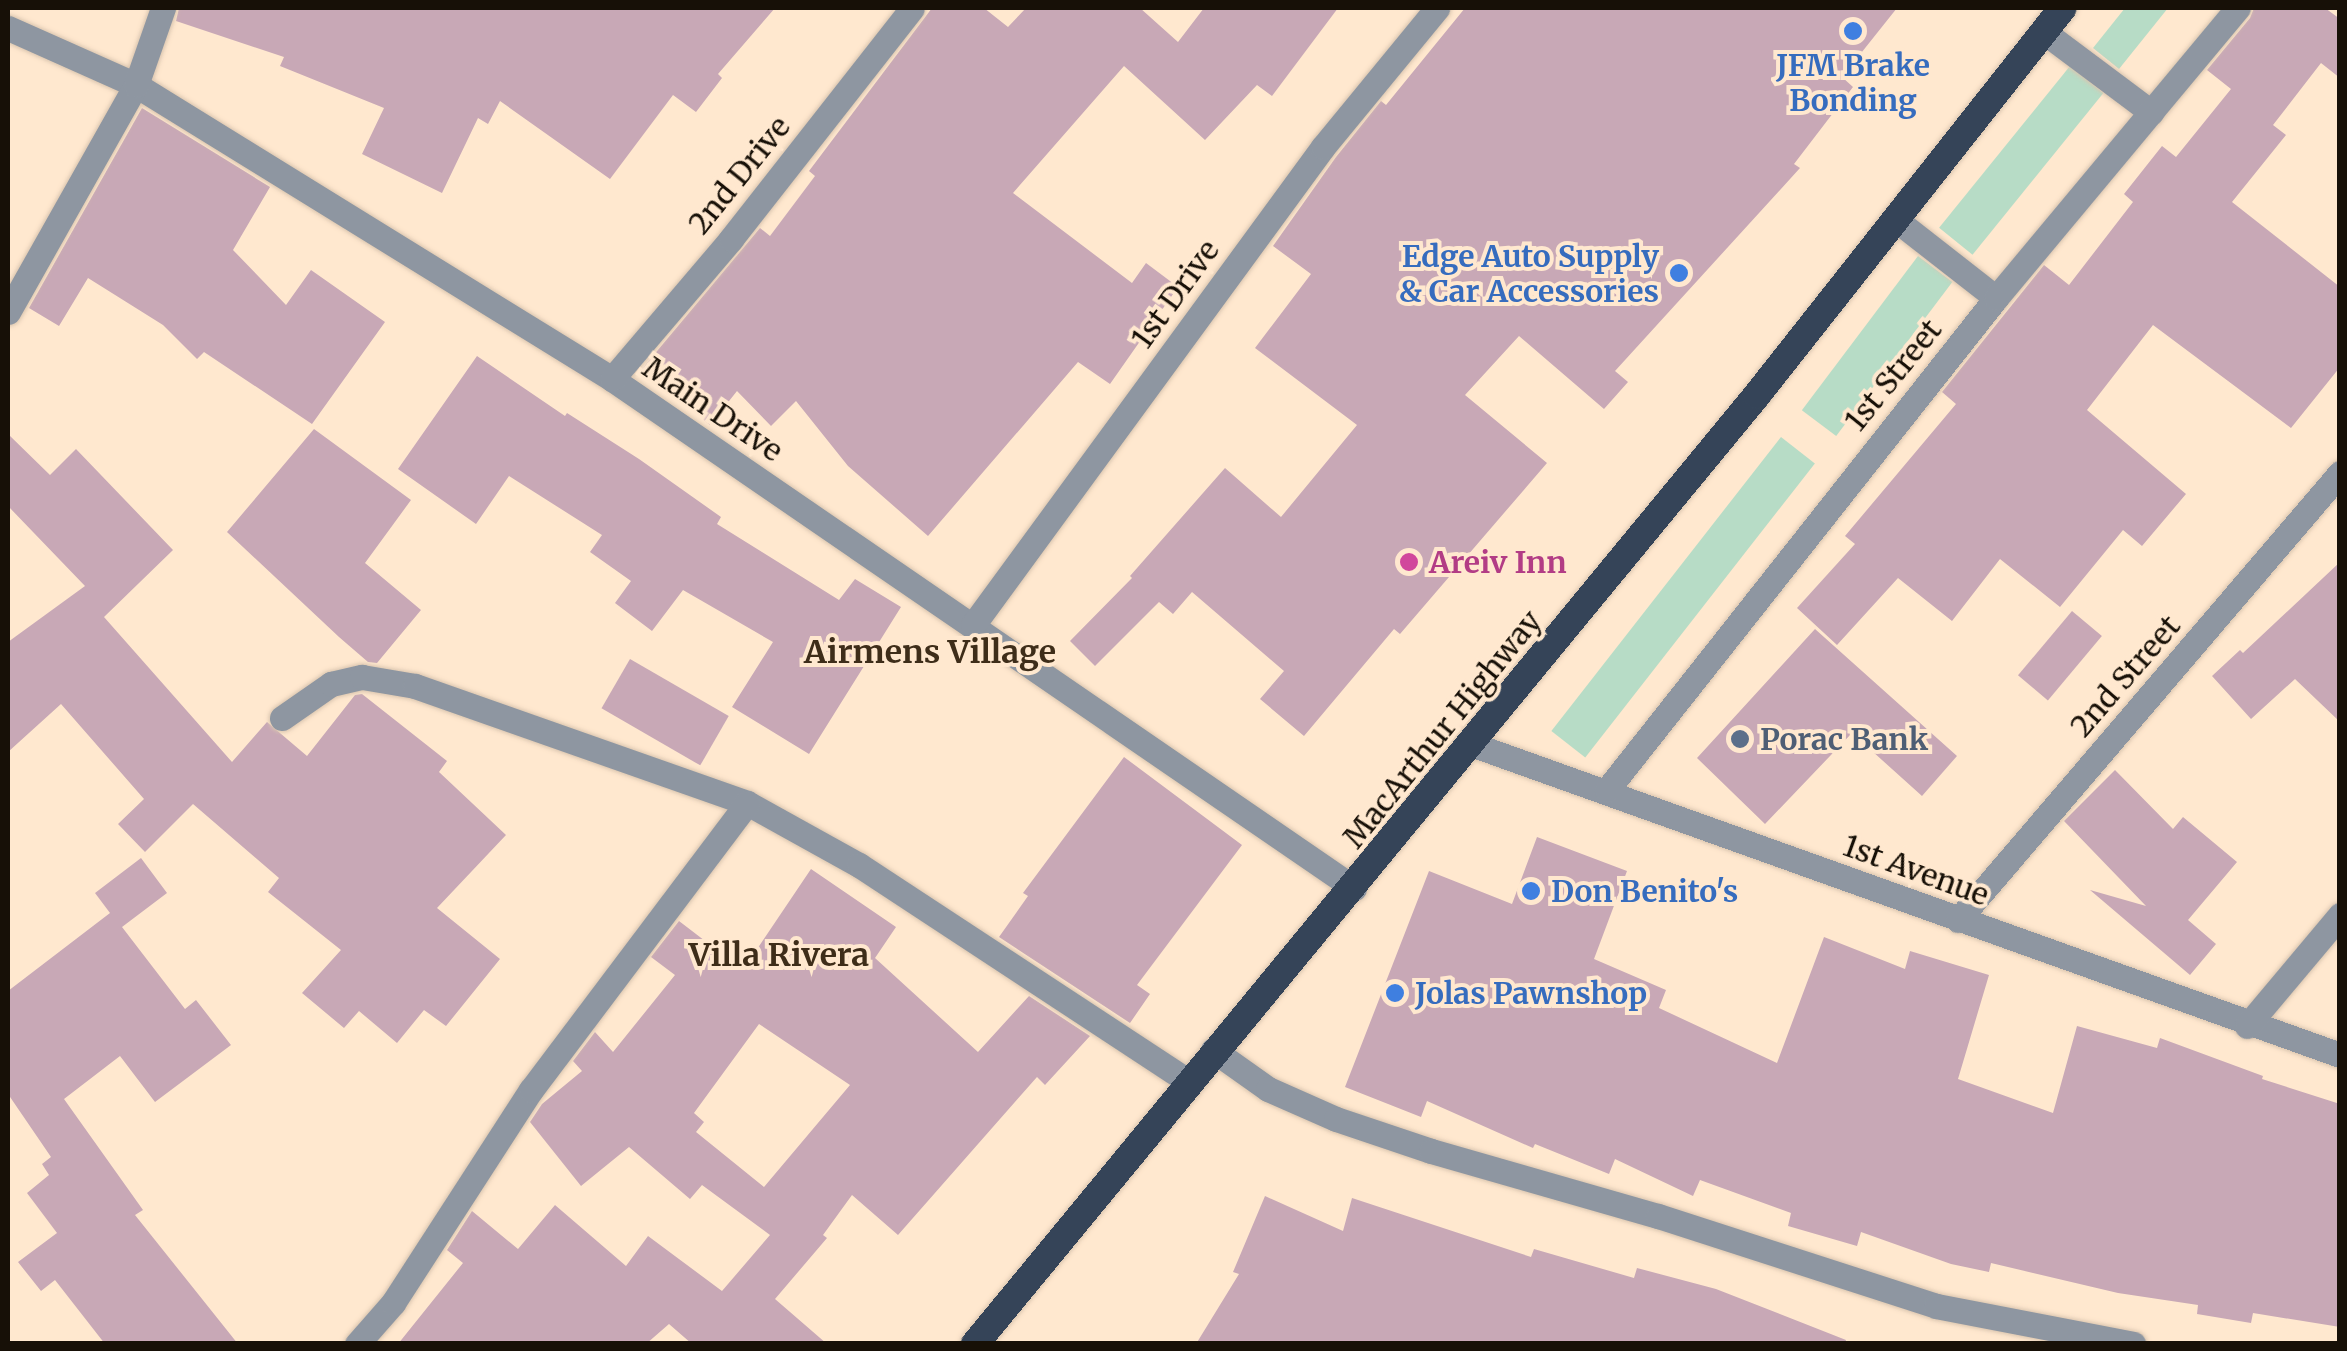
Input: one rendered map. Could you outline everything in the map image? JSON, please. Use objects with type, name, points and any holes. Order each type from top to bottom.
[{"type":"highway","name":"MacArthur Highway","points":[[975,1344],[1213,1050],[1354,888],[2063,8]]},
{"type":"street","points":[[8,312],[136,85],[163,8]]},
{"type":"street","name":"2nd Drive","points":[[612,379],[730,238],[912,8]]},
{"type":"street","name":"1st Drive","points":[[973,625],[1323,147],[1437,8]]},
{"type":"street","name":"1st Street","points":[[1607,790],[1996,298],[2238,8]]},
{"type":"street","name":"Main Drive","points":[[8,28],[136,85],[612,379],[1354,888]]},
{"type":"street","points":[[2044,32],[2151,112]]},
{"type":"street","points":[[1895,220],[1996,298]]},
{"type":"street","name":"2nd Street","points":[[1958,920],[2340,472]]},
{"type":"street","points":[[282,718],[331,684],[362,677],[414,686],[747,803],[859,866],[1188,1081]]},
{"type":"street","name":"1st Avenue","points":[[1470,744],[1607,790],[2248,1026],[2340,1055]]},
{"type":"street","points":[[358,1344],[393,1303],[530,1090],[747,803]]},
{"type":"street","points":[[2248,1026],[2340,915]]},
{"type":"street","points":[[1213,1050],[1268,1089],[1431,1151],[1658,1216],[1936,1306],[2133,1344]]},
{"type":"green space","points":[[2125,8],[2168,8],[2119,69],[2093,48]]},
{"type":"green space","points":[[2070,66],[2103,93],[1973,255],[1939,228]]},
{"type":"green space","points":[[1918,256],[1952,282],[1836,436],[1802,410]]},
{"type":"green space","points":[[1781,437],[1815,463],[1585,757],[1551,731]]},
{"type":"building","points":[[179,8],[775,8],[718,74],[722,78],[696,112],[673,95],[610,179],[500,101],[488,124],[478,118],[442,193],[362,154],[384,108],[280,66],[284,57],[176,21]]},
{"type":"building","points":[[932,8],[984,8],[1008,27],[1026,8],[1140,8],[1178,42],[1204,8],[1338,8],[1272,96],[1257,85],[1205,140],[1124,66],[1013,193],[1132,283],[1146,263],[1178,287],[1110,384],[1078,362],[928,536],[848,466],[796,401],[771,426],[737,391],[710,425],[642,369],[760,228],[770,236],[815,176],[809,171]]},
{"type":"building","points":[[1465,8],[1897,8],[1842,77],[1853,87],[1794,164],[1800,168],[1615,371],[1628,382],[1604,409],[1519,336],[1465,395],[1547,463],[1400,634],[1394,629],[1304,736],[1260,699],[1284,671],[1192,592],[1173,614],[1159,602],[1095,666],[1070,641],[1132,578],[1225,468],[1281,517],[1357,425],[1255,348],[1311,274],[1273,246],[1381,101],[1386,105]]},
{"type":"building","points":[[2254,8],[2325,8],[2340,19],[2340,78],[2321,63],[2273,125],[2286,135],[2232,202],[2340,287],[2340,367],[2291,428],[2153,325],[2087,410],[2186,494],[2142,546],[2123,530],[2060,607],[2000,559],[1952,621],[1898,578],[1837,645],[1797,608],[1855,544],[1845,536],[1956,404],[1942,392],[2044,265],[2069,285],[2133,202],[2124,194],[2162,146],[2176,157],[2231,89],[2207,70]]},
{"type":"building","points":[[142,108],[270,187],[233,250],[286,305],[311,270],[385,322],[312,424],[204,352],[197,359],[163,325],[88,278],[59,326],[29,308]]},
{"type":"building","points":[[477,356],[565,416],[567,413],[639,459],[721,517],[717,524],[839,600],[855,579],[901,607],[809,754],[732,707],[773,642],[683,590],[652,631],[615,603],[631,581],[590,552],[602,535],[509,476],[476,524],[398,469]]},
{"type":"building","points":[[314,429],[411,500],[365,563],[421,610],[377,663],[368,662],[339,637],[227,532]]},
{"type":"building","points":[[8,434],[50,475],[76,449],[173,550],[104,617],[232,762],[267,722],[307,756],[355,695],[362,694],[447,761],[439,772],[506,835],[437,908],[500,959],[446,1026],[424,1010],[397,1043],[359,1011],[344,1028],[302,993],[341,950],[268,892],[279,878],[193,804],[145,852],[118,824],[144,799],[61,704],[8,752],[8,642],[85,586],[8,506]]},
{"type":"building","points":[[2340,562],[2340,722],[2295,679],[2251,719],[2212,676],[2240,650],[2243,653]]},
{"type":"building","points":[[2072,611],[2102,636],[2048,700],[2018,675]]},
{"type":"building","points":[[1815,629],[1957,756],[1922,796],[1852,733],[1765,824],[1697,758]]},
{"type":"building","points":[[630,659],[729,716],[700,765],[602,708]]},
{"type":"building","points":[[1124,757],[1242,845],[1137,985],[1150,994],[1130,1023],[999,937],[1028,896],[1023,893]]},
{"type":"building","points":[[2115,770],[2173,829],[2183,817],[2237,862],[2188,920],[2216,944],[2190,975],[2090,890],[2146,906],[2064,821]]},
{"type":"building","points":[[1537,837],[1627,871],[1594,959],[1666,990],[1659,1008],[1777,1063],[1824,937],[1905,969],[1910,951],[1989,975],[1958,1079],[2053,1113],[2077,1026],[2157,1048],[2160,1038],[2263,1076],[2262,1079],[2340,1104],[2340,1327],[2253,1313],[2251,1323],[2197,1314],[2198,1305],[2118,1293],[1991,1263],[1989,1272],[1951,1264],[1861,1232],[1857,1246],[1788,1226],[1791,1213],[1700,1180],[1693,1196],[1615,1159],[1609,1174],[1535,1144],[1533,1148],[1427,1101],[1421,1117],[1345,1087],[1429,871],[1512,904]]},
{"type":"building","points":[[141,858],[167,893],[122,927],[185,1009],[196,1000],[231,1045],[155,1102],[120,1056],[64,1099],[143,1210],[135,1215],[238,1344],[105,1344],[55,1280],[41,1291],[18,1262],[57,1233],[27,1193],[49,1175],[42,1164],[51,1157],[8,1094],[8,991],[110,913],[95,893]]},
{"type":"building","points":[[811,869],[896,927],[875,958],[978,1052],[1029,996],[1090,1036],[1045,1085],[1037,1077],[898,1235],[852,1195],[823,1235],[827,1238],[775,1299],[827,1344],[692,1344],[669,1324],[646,1344],[398,1344],[463,1263],[447,1250],[472,1211],[518,1249],[555,1205],[626,1266],[648,1236],[722,1291],[770,1235],[702,1185],[690,1199],[629,1147],[581,1186],[530,1122],[542,1104],[582,1071],[573,1061],[595,1032],[613,1052],[675,975],[651,957],[679,921],[743,970]],"holes":[[[759,1024],[850,1085],[764,1187],[696,1132],[704,1122],[694,1113]]]},
{"type":"building","points":[[1265,1196],[1343,1231],[1352,1198],[1531,1257],[1534,1249],[1634,1278],[1637,1268],[1716,1289],[1846,1340],[1845,1344],[1196,1344],[1239,1274],[1233,1272]]},
{"type":"place","name":"JFM Brake Bonding","points":[[1853,31]]},
{"type":"place","name":"Edge Auto Supply & Car Accessories","points":[[1679,273]]},
{"type":"place","name":"Areiv Inn","points":[[1409,562]]},
{"type":"place","name":"Porac Bank","points":[[1740,739]]},
{"type":"place","name":"Don Benito's","points":[[1531,891]]},
{"type":"place","name":"Jolas Pawnshop","points":[[1395,993]]},
{"type":"district","name":"Airmens Village","points":[[930,652]]},
{"type":"district","name":"Villa Rivera","points":[[779,955]]}]
